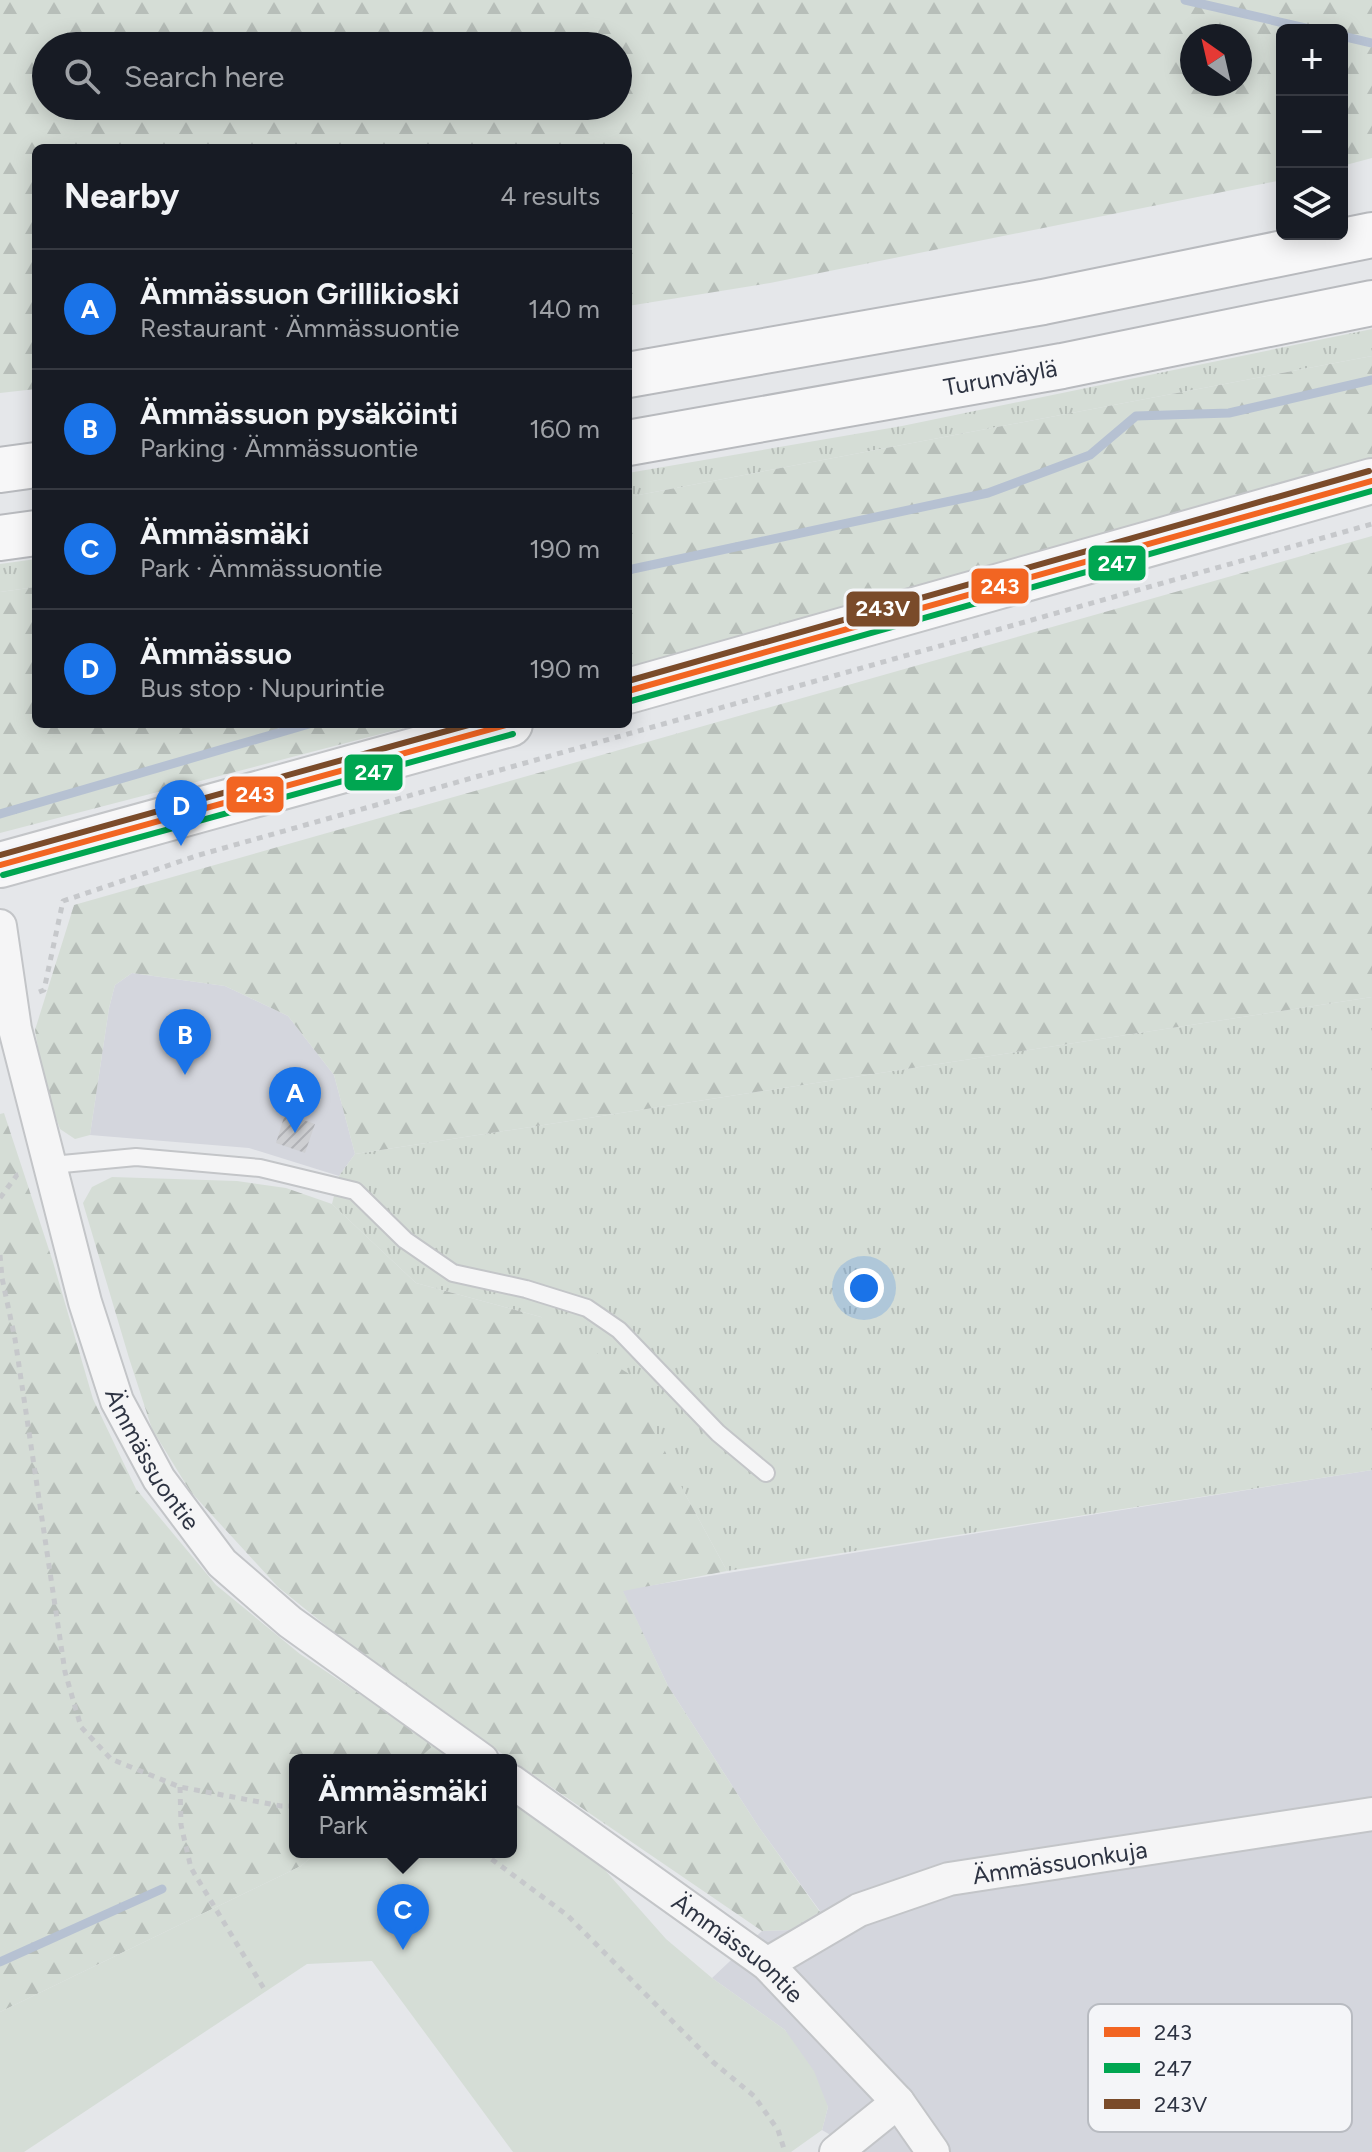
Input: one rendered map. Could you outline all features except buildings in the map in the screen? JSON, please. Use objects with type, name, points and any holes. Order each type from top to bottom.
[{"type":"main road","points":[[632,374],[1043,302],[1372,235]]},
{"type":"main road","name":"Turunväylä","points":[[632,442],[1062,366],[1372,303]]},
{"type":"main road","points":[[0,470],[32,466]]},
{"type":"main road","points":[[632,690],[1372,481]]},
{"type":"main road","points":[[0,538],[32,534]]},
{"type":"main road","points":[[0,865],[496,728]]},
{"type":"street","name":"Ämmässuontie","points":[[0,926],[9,1027],[52,1165],[85,1302],[117,1401],[159,1479],[222,1563],[290,1622],[474,1754]]},
{"type":"street","name":"Ämmässuontie","points":[[517,1785],[767,1964],[898,2102],[933,2152]]},
{"type":"street","name":"Ämmässuonkuja","points":[[767,1964],[859,1910],[949,1879],[1372,1814]]},
{"type":"street","points":[[836,2152],[898,2102]]},
{"type":"lane","points":[[52,1165],[136,1157],[260,1168],[355,1191],[405,1240],[453,1273],[526,1289],[587,1308],[619,1330],[718,1433],[766,1473]]},
{"type":"path","points":[[9,1027],[44,990],[63,901],[214,851],[1372,524]]},
{"type":"path","points":[[0,1255],[65,1672],[81,1727],[111,1759],[180,1787],[289,1806]]},
{"type":"path","points":[[180,1787],[181,1825],[191,1868],[266,1992]]},
{"type":"path","points":[[490,1858],[567,1915],[713,2062],[754,2096],[778,2130],[785,2152]]},
{"type":"shaded area","points":[[132,973],[225,986],[288,1016],[334,1075],[355,1154],[339,1176],[249,1148],[90,1135],[109,1008],[115,985]]},
{"type":"shaded area","points":[[1372,1470],[1372,2152],[859,2152],[822,2130],[828,2107],[785,2030],[712,1978],[762,1931],[790,1930],[820,1911],[758,1826],[668,1686],[622,1590]]},
{"type":"green space","points":[[0,0],[1372,0],[1372,158],[1348,164],[1348,24],[1276,24],[1276,181],[770,283],[632,305],[632,144],[32,144],[32,389],[0,393]]},
{"type":"green space","points":[[1372,329],[1372,356],[632,496],[632,472],[902,426]]},
{"type":"green space","points":[[1372,356],[1372,459],[632,668],[632,496]]},
{"type":"green space","points":[[1372,536],[1372,997],[355,1154],[334,1075],[288,1016],[225,986],[132,973],[115,985],[109,1008],[90,1135],[75,1139],[60,1129],[45,1088],[35,1030],[74,905]]},
{"type":"green space","points":[[32,560],[32,588],[0,592],[0,564]]},
{"type":"green space","points":[[32,588],[32,728],[404,728],[0,833],[0,592]]},
{"type":"green space","points":[[1372,997],[1372,1470],[727,1571],[685,1494],[541,1317],[416,1283],[332,1204],[339,1176],[355,1154]]},
{"type":"green space","points":[[4,1113],[53,1262],[93,1399],[136,1489],[216,1585],[300,1654],[449,1754],[289,1754],[289,1858],[310,1858],[301,1866],[0,2012],[0,1114]]},
{"type":"green space","points":[[112,1177],[237,1181],[286,1188],[332,1204],[416,1283],[541,1317],[629,1374],[685,1494],[727,1571],[623,1591],[668,1686],[758,1826],[820,1912],[790,1930],[762,1931],[517,1764],[517,1754],[503,1754],[387,1675],[278,1587],[190,1491],[152,1429],[83,1203],[92,1187]]},
{"type":"green space","points":[[435,1744],[449,1754],[424,1754]]},
{"type":"green space","points":[[517,1802],[596,1860],[666,1939],[712,1978],[785,2030],[814,2071],[828,2107],[822,2130],[791,2152],[513,2152],[372,1961],[307,1964],[24,2152],[0,2152],[0,2012],[301,1866],[310,1858],[517,1858]]},
{"type":"waterway","points":[[1185,0],[1288,24]]},
{"type":"waterway","points":[[1348,37],[1372,43]]},
{"type":"waterway","points":[[632,569],[988,493],[1090,455],[1136,416],[1229,413],[1372,380]]},
{"type":"waterway","points":[[0,814],[295,728]]},
{"type":"waterway","points":[[0,1962],[162,1889]]},
{"type":"transit line","name":"243V","points":[[632,680],[1369,471]]},
{"type":"transit line","name":"243","points":[[632,690],[1372,481]]},
{"type":"transit line","name":"247","points":[[632,701],[1372,491]]},
{"type":"transit line","name":"243V","points":[[0,855],[458,728]]},
{"type":"transit line","name":"243","points":[[0,865],[496,728]]},
{"type":"transit line","name":"247","points":[[3,875],[513,734]]},
{"type":"place","name":"Ämmässuo","points":[[181,846]]},
{"type":"place","name":"Ämmässuon pysäköinti","points":[[185,1075]]},
{"type":"place","name":"Ämmässuon Grillikioski","points":[[295,1133]]},
{"type":"place","name":"Ämmäsmäki","points":[[403,1950]]}]
